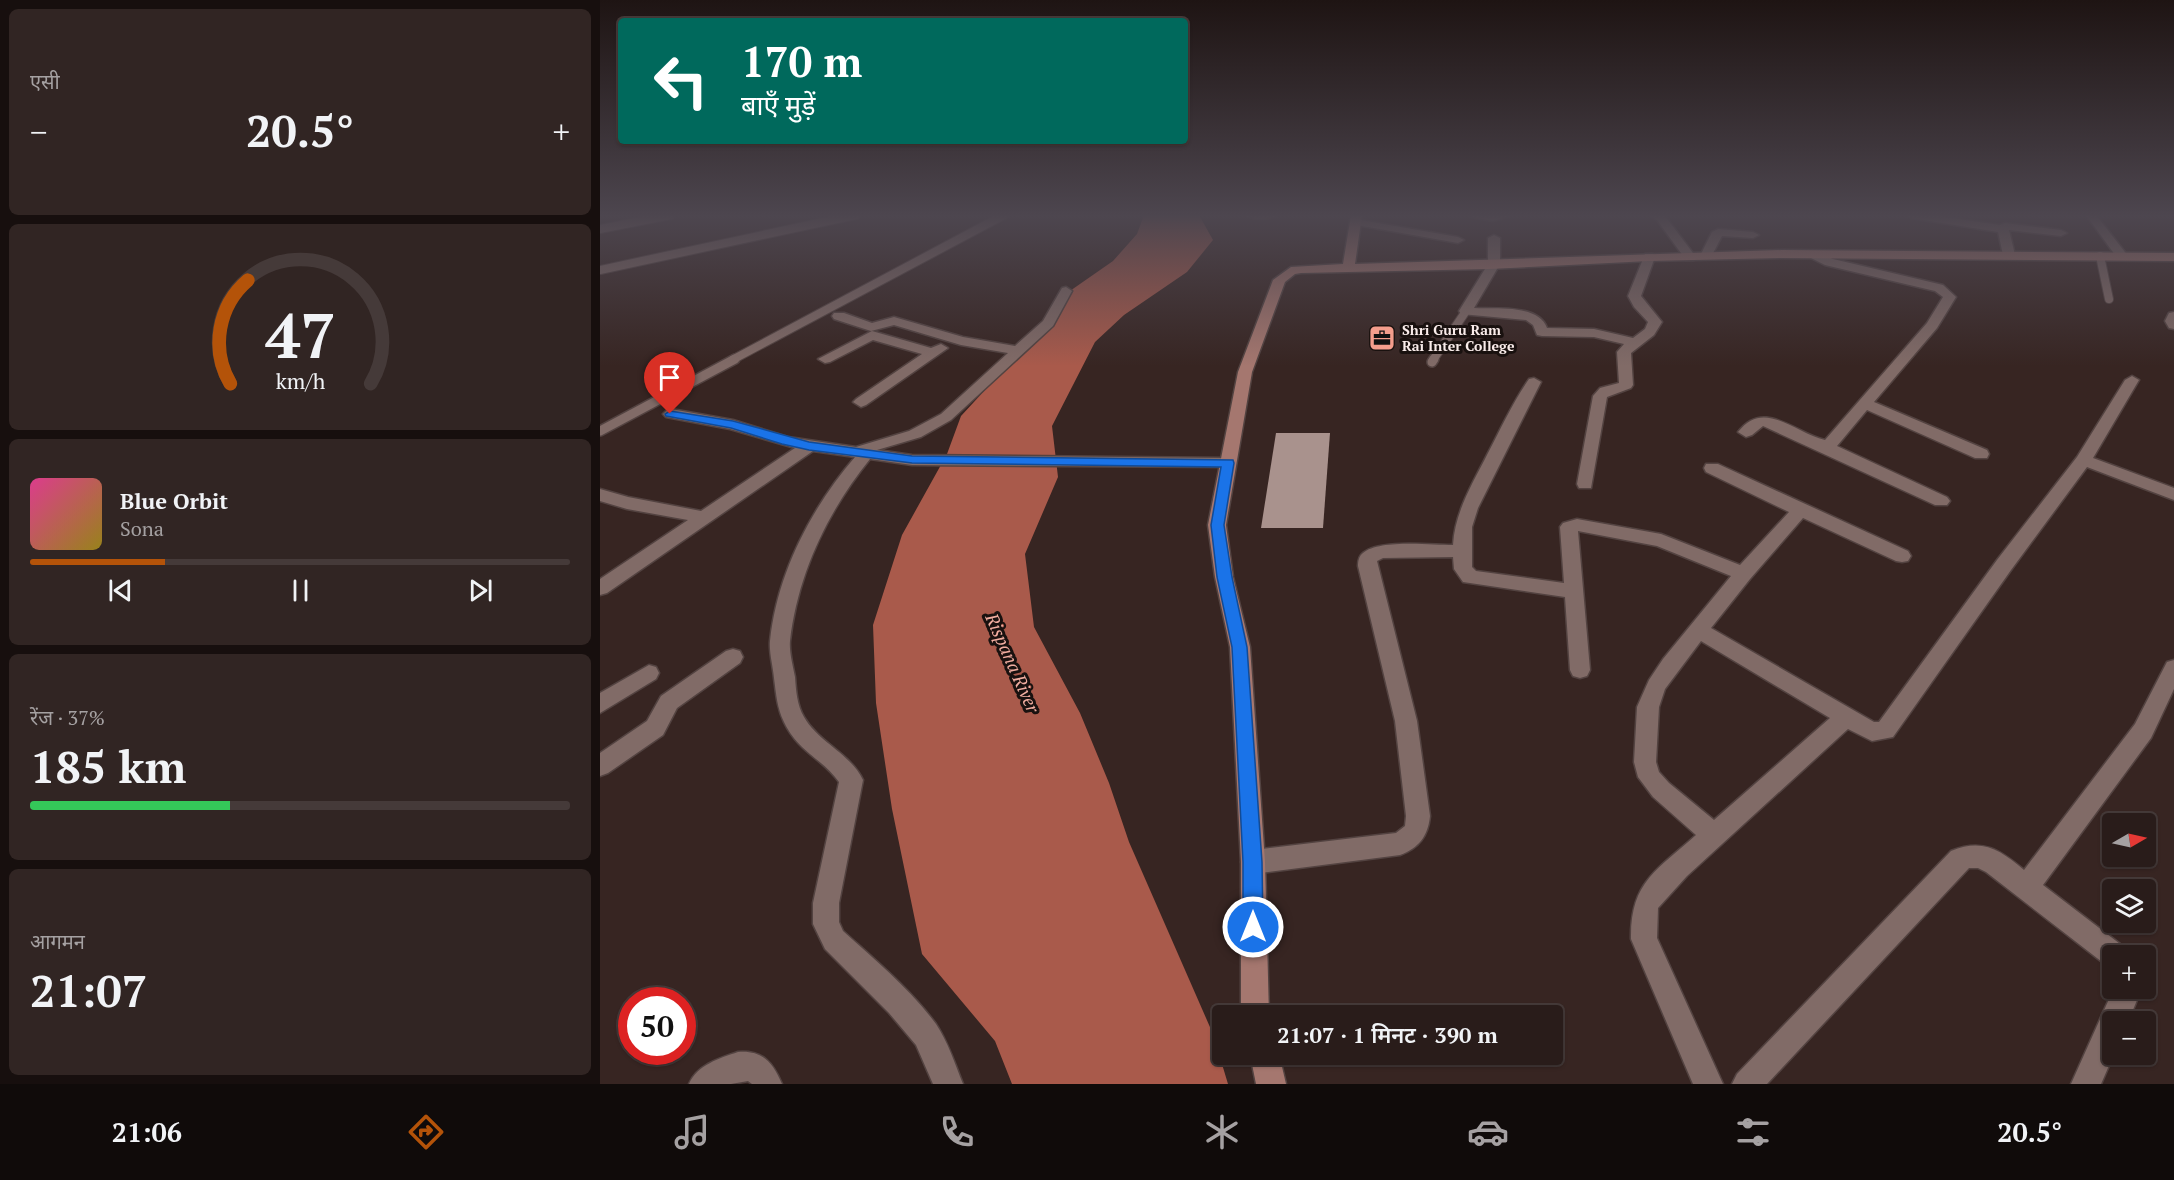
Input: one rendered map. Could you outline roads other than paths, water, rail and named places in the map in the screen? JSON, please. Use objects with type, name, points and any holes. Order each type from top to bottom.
[{"type":"main road","points":[[1255,1005],[1253,862],[1240,647],[1224,577],[1217,525],[1245,372],[1279,280],[1291,271],[1416,266]]},
{"type":"main road","points":[[1267,1065],[1271,1084]]},
{"type":"street","points":[[1493,266],[1466,311],[1529,316],[1539,323],[1542,332],[1594,333],[1634,342]]},
{"type":"street","points":[[1585,484],[1598,402],[1605,392],[1626,385],[1624,352],[1652,330],[1655,322],[1634,297],[1636,285],[1649,266]]},
{"type":"street","points":[[1823,446],[1829,445],[1932,325],[1950,295],[1939,288],[1845,266]]},
{"type":"street","points":[[948,1084],[926,1035],[834,940],[826,924],[826,903],[851,780],[842,768],[799,731],[787,700],[780,643],[793,580],[816,527],[860,453],[930,427],[946,417],[1048,323],[1066,291]]},
{"type":"street","points":[[840,316],[870,327],[894,321],[955,339],[1017,350]]},
{"type":"street","points":[[2174,316],[2172,321],[2174,325]]},
{"type":"street","points":[[825,359],[872,335],[933,353]]},
{"type":"street","points":[[861,402],[955,339]]},
{"type":"street","points":[[1698,630],[1872,732],[1885,730],[2004,565],[2084,460],[2132,380]]},
{"type":"street","points":[[1534,382],[1469,508],[1463,527],[1463,569],[1470,577],[1573,591]]},
{"type":"street","points":[[1863,403],[1981,454]]},
{"type":"street","points":[[670,414],[733,425],[786,442],[809,446],[942,461],[1228,463]]},
{"type":"street","points":[[1746,432],[1759,422],[1766,421],[1941,501]]},
{"type":"street","points":[[600,588],[809,446]]},
{"type":"street","points":[[2084,460],[2174,494]]},
{"type":"street","points":[[1713,468],[1902,556]]},
{"type":"street","points":[[600,495],[627,503],[703,517]]},
{"type":"street","points":[[1714,835],[1649,777],[1646,762],[1648,707],[1656,686],[1743,574],[1798,514],[1797,508]]},
{"type":"street","points":[[1580,670],[1568,530],[1571,525],[1632,533],[1661,540],[1743,574]]},
{"type":"street","points":[[1253,862],[1400,844],[1412,838],[1417,828],[1418,816],[1406,721],[1367,566],[1368,558],[1380,552],[1462,551]]},
{"type":"street","points":[[600,766],[655,728],[669,702],[733,657]]},
{"type":"street","points":[[2026,888],[2143,731],[2174,668]]},
{"type":"street","points":[[600,704],[649,673]]},
{"type":"street","points":[[1708,1084],[1644,939],[1643,917],[1648,900],[1714,835],[1846,717]]},
{"type":"street","points":[[1747,1084],[1960,859],[1977,854],[1986,858],[2102,946]]},
{"type":"street","points":[[2086,1084],[2102,1048]]},
{"type":"street","points":[[704,1084],[719,1073],[740,1065],[754,1067],[765,1077],[767,1084]]},
{"type":"lane","points":[[600,270],[621,266]]},
{"type":"lane","points":[[600,431],[909,266]]},
{"type":"lane","points":[[2102,266],[2109,299]]},
{"type":"lane","points":[[1432,362],[1466,311]]},
{"type":"water","name":"Rispana River","points":[[1106,266],[1192,266],[1187,272],[1124,315],[1095,342],[1052,426],[1058,477],[1025,554],[1034,627],[1080,713],[1109,783],[1129,842],[1212,1032],[1212,1065],[1222,1065],[1228,1084],[1012,1084],[995,1041],[922,954],[892,809],[876,703],[873,625],[902,535],[947,454],[961,416],[1022,350],[1067,293]]},
{"type":"place","name":"Shri Guru Ram Rai Inter College","points":[[1382,338]]}]
